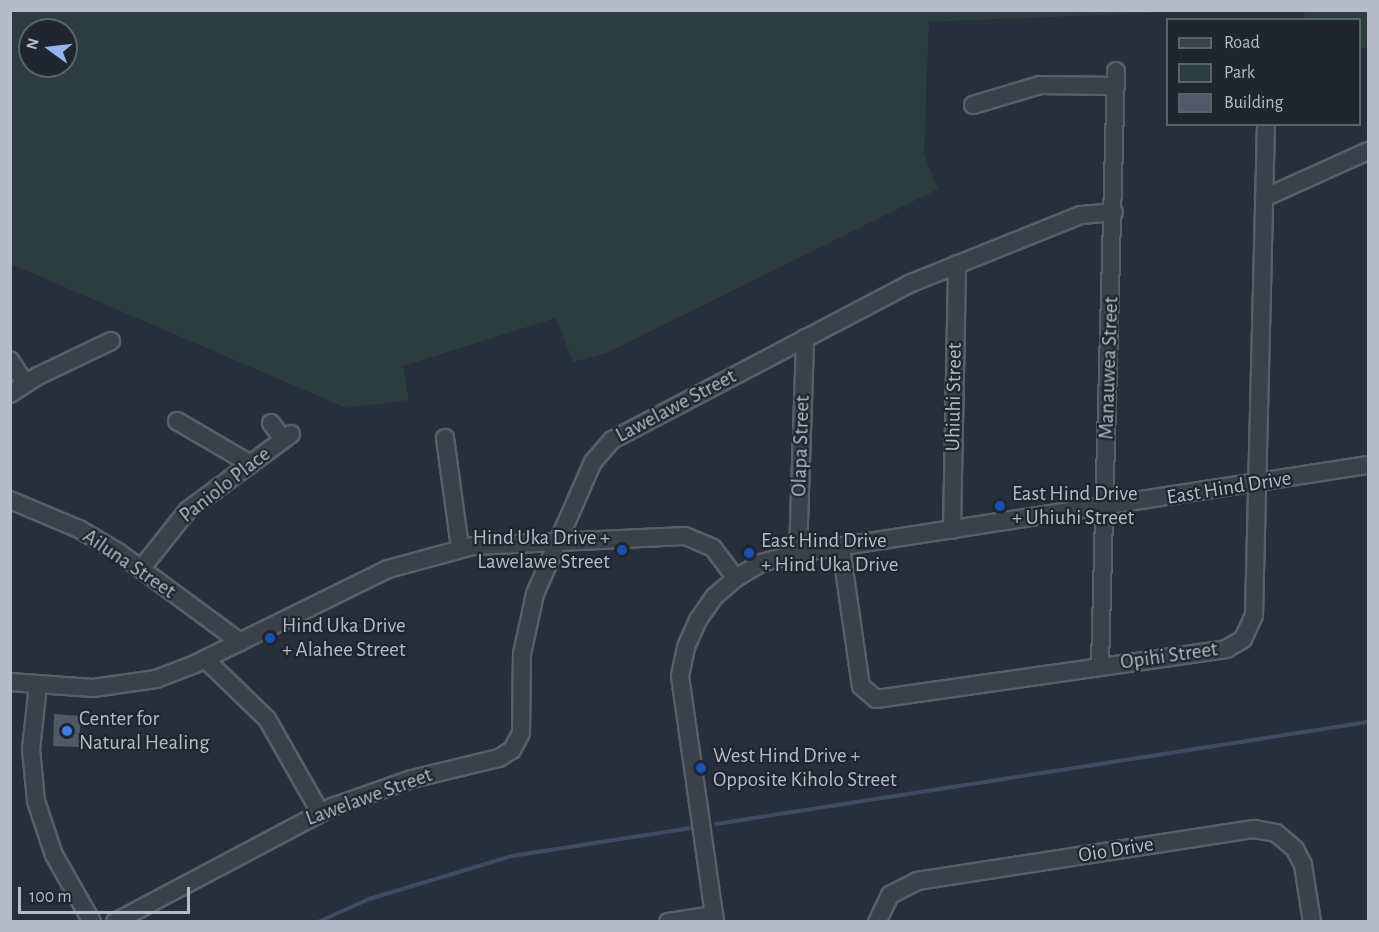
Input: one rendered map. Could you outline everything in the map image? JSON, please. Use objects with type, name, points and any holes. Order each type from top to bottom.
[{"type":"street","name":"Manauwea Street","points":[[973,105],[1040,85],[1116,78],[1100,665]]},
{"type":"street","name":"Opihi Street","points":[[841,548],[861,686],[871,697],[880,699],[1100,665],[1226,649],[1243,639],[1254,615],[1266,126]]},
{"type":"street","points":[[1264,198],[1368,151]]},
{"type":"street","name":"Lawelawe Street","points":[[115,921],[320,812],[412,779],[499,758],[512,750],[522,726],[520,676],[525,632],[535,594],[593,462],[606,444],[909,284],[1082,215],[1114,212]]},
{"type":"street","name":"Uhiuhi Street","points":[[951,530],[957,264]]},
{"type":"street","name":"Olapa Street","points":[[798,553],[805,338]]},
{"type":"street","points":[[10,394],[25,383],[111,341]]},
{"type":"street","points":[[10,360],[25,383]]},
{"type":"street","points":[[177,421],[249,463]]},
{"type":"street","name":"Paniolo Place","points":[[141,568],[189,510],[249,463],[287,437],[271,423]]},
{"type":"street","points":[[445,438],[460,548]]},
{"type":"street","name":"East Hind Drive","points":[[715,918],[681,676],[686,647],[698,620],[714,597],[736,578],[761,563],[798,553],[1104,508],[1368,465]]},
{"type":"street","name":"Ailuna Street","points":[[10,500],[79,529],[141,568],[240,642]]},
{"type":"street","points":[[10,682],[114,687],[156,679],[205,659],[388,569],[460,548],[557,540],[693,537],[713,548],[736,578]]},
{"type":"street","points":[[205,659],[267,719],[320,812]]},
{"type":"street","points":[[38,685],[32,749],[36,801],[54,855],[92,921]]},
{"type":"street","name":"Oio Drive","points":[[877,921],[890,895],[917,881],[1254,828],[1276,833],[1295,849],[1303,865],[1312,921]]},
{"type":"street","points":[[668,921],[715,918]]},
{"type":"green space","points":[[11,10],[1194,10],[929,22],[924,154],[938,189],[609,352],[573,362],[556,318],[403,366],[409,400],[346,408],[11,264]]},
{"type":"green space","points":[[1302,11],[1368,11],[1368,46],[1361,50],[1361,18],[1306,18]]},
{"type":"building","name":"Center for Natural Healing","points":[[54,714],[81,716],[79,747],[53,746]]},
{"type":"waterway","points":[[716,824],[1368,722]]},
{"type":"waterway","points":[[318,922],[369,899],[512,856],[691,828]]},
{"type":"place","name":"East Hind Drive + Uhiuhi Street","points":[[1000,506]]},
{"type":"place","name":"Hind Uka Drive + Lawelawe Street","points":[[622,550]]},
{"type":"place","name":"East Hind Drive + Hind Uka Drive","points":[[749,553]]},
{"type":"place","name":"Hind Uka Drive + Alahee Street","points":[[270,638]]},
{"type":"place","name":"Center for Natural Healing","points":[[67,731]]},
{"type":"place","name":"West Hind Drive + Opposite Kiholo Street","points":[[701,768]]}]
